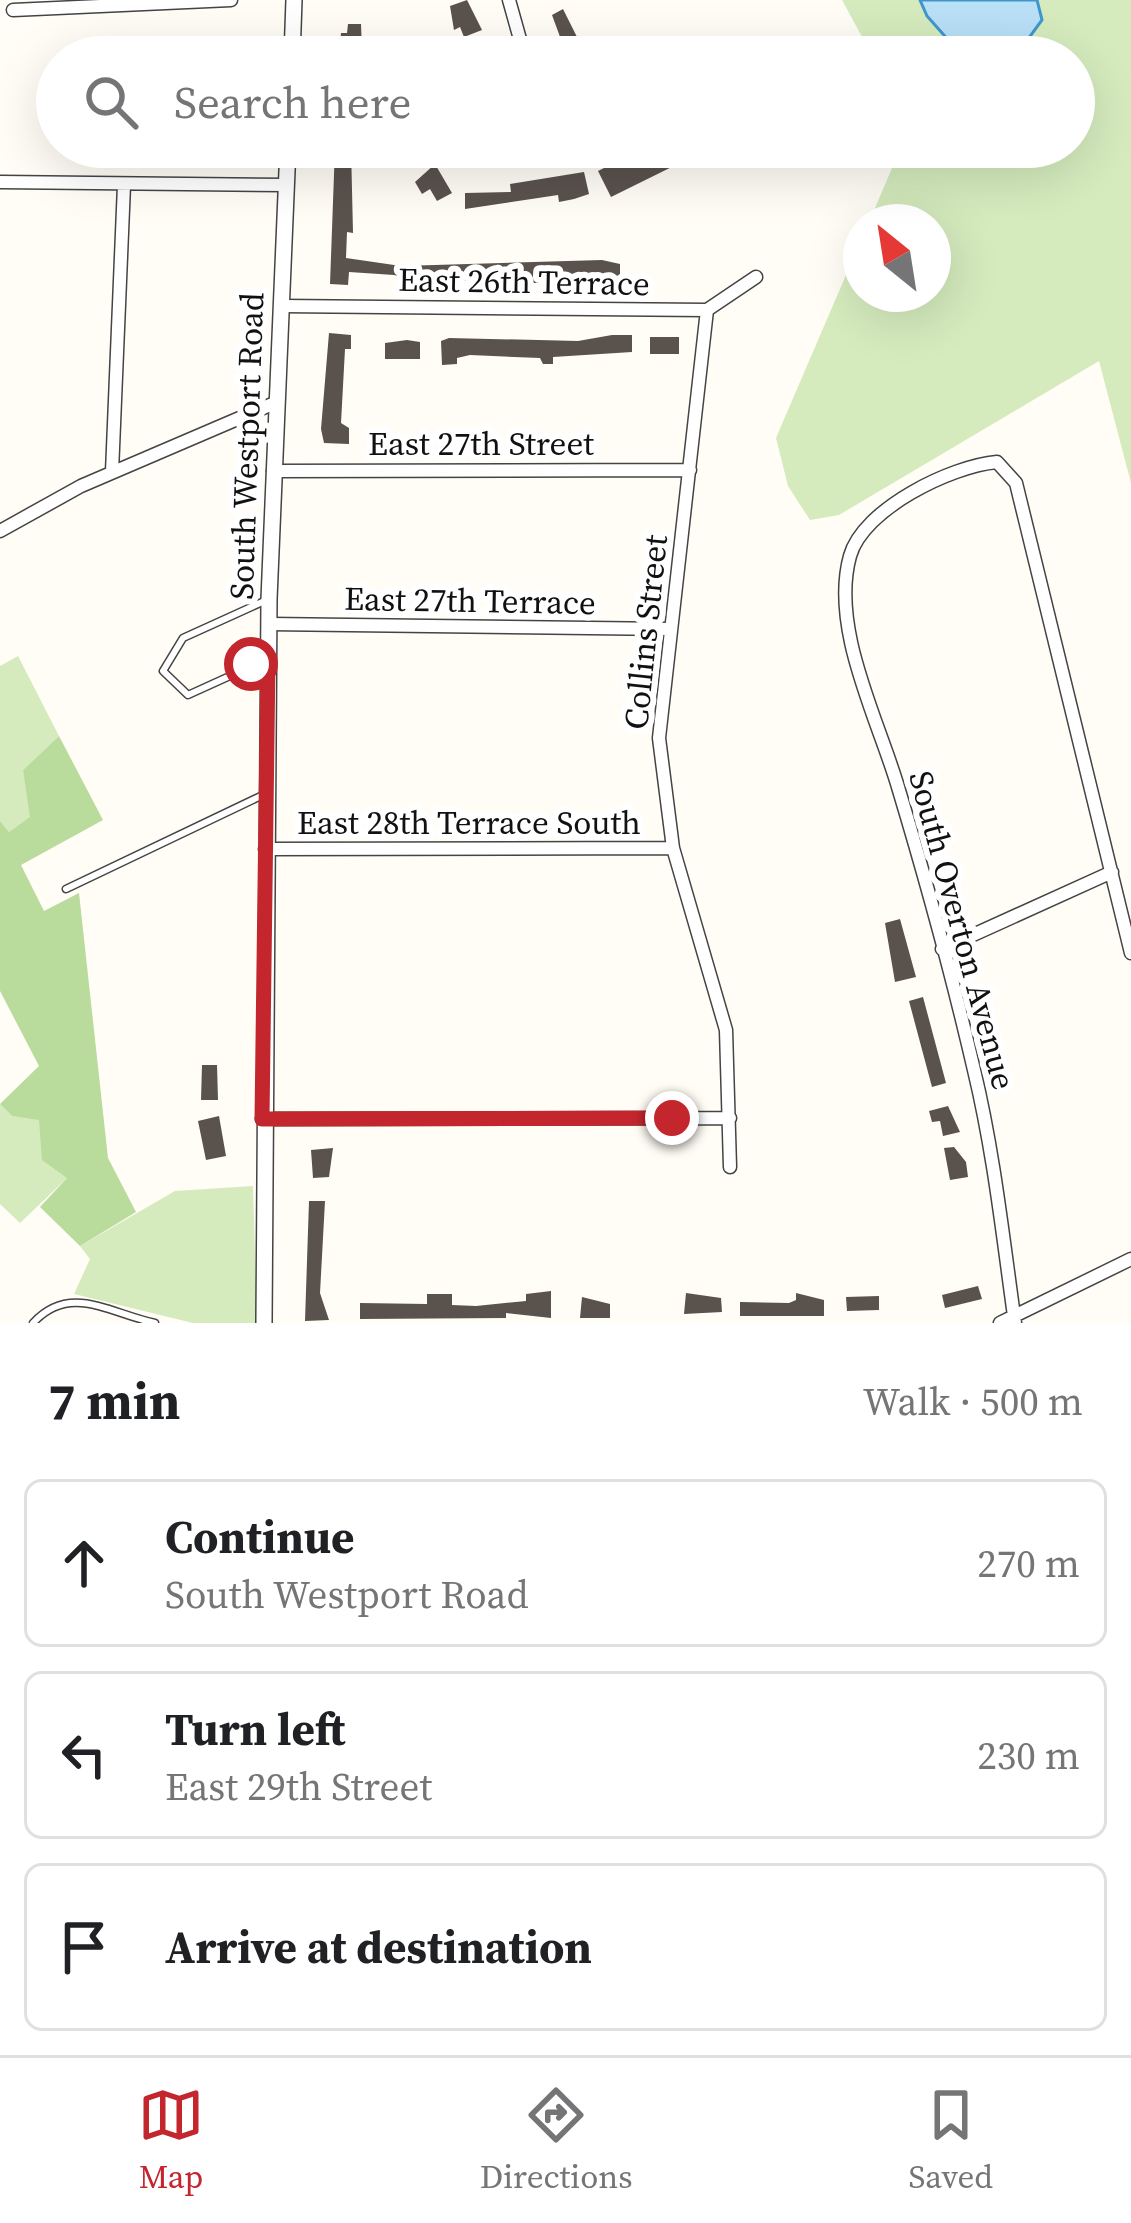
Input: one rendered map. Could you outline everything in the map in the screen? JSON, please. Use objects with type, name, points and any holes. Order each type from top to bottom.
[{"type":"street","points":[[13,10],[232,0]]},
{"type":"street","points":[[293,36],[294,0]]},
{"type":"street","points":[[515,2],[521,36]]},
{"type":"street","name":"South Westport Road","points":[[264,1323],[269,599],[287,168]]},
{"type":"street","points":[[0,182],[286,185]]},
{"type":"street","points":[[112,472],[124,185]]},
{"type":"street","points":[[706,310],[756,277]]},
{"type":"street","name":"East 26th Terrace","points":[[282,306],[706,310]]},
{"type":"street","name":"Collins Street","points":[[706,310],[659,720],[673,848],[727,1030],[730,1167]]},
{"type":"street","points":[[0,531],[112,472],[277,402]]},
{"type":"street","name":"South Overton Avenue","points":[[1015,1320],[989,1138],[942,949],[856,653],[846,577],[850,555],[864,528],[890,506],[967,468],[1000,464],[1016,483],[1112,872]]},
{"type":"street","name":"East 27th Street","points":[[272,471],[689,470]]},
{"type":"street","name":"East 27th Terrace","points":[[269,624],[671,629]]},
{"type":"street","name":"East 28th Terrace South","points":[[265,849],[673,848]]},
{"type":"street","points":[[942,949],[1112,872],[1131,953]]},
{"type":"street","points":[[262,1119],[730,1118]]},
{"type":"street","points":[[1000,1323],[1015,1320],[1131,1259]]},
{"type":"lane","points":[[268,659],[188,695],[163,671],[183,638],[269,599]]},
{"type":"lane","points":[[66,889],[266,794]]},
{"type":"lane","points":[[33,1323],[55,1303],[76,1300],[154,1323]]},
{"type":"green space","points":[[842,0],[1131,0],[1131,483],[1099,361],[839,515],[810,520],[788,486],[776,438],[843,282],[843,312],[951,312],[951,204],[877,204],[892,168],[1095,168],[1095,36],[862,36]]},
{"type":"green space","points":[[18,656],[59,736],[23,770],[31,817],[9,832],[0,821],[0,666]]},
{"type":"green space","points":[[59,736],[103,820],[21,865],[44,911],[79,893],[108,1158],[136,1212],[80,1246],[40,1207],[67,1178],[42,1160],[39,1120],[12,1116],[0,1104],[39,1066],[0,991],[0,821],[9,832],[30,817],[23,770]]},
{"type":"green space","points":[[0,1104],[12,1116],[39,1119],[67,1178],[20,1223],[0,1204]]},
{"type":"green space","points":[[253,1186],[257,1323],[193,1323],[74,1294],[90,1259],[80,1246],[175,1191]]},
{"type":"water","points":[[920,0],[1037,0],[1042,20],[1030,36],[945,36]]},
{"type":"building","points":[[467,0],[482,30],[464,36],[460,27],[454,30],[450,6]]},
{"type":"building","points":[[563,9],[576,36],[560,36],[552,15]]},
{"type":"building","points":[[348,24],[361,24],[361,36],[341,36],[347,33]]},
{"type":"building","points":[[334,168],[351,168],[353,233],[347,232],[346,258],[401,266],[602,260],[620,264],[620,276],[535,283],[428,279],[428,294],[417,294],[417,280],[394,275],[349,272],[348,285],[330,284]]},
{"type":"building","points":[[431,168],[437,168],[452,193],[437,201],[430,189],[422,194],[415,182]]},
{"type":"building","points":[[604,168],[670,168],[611,197],[598,171]]},
{"type":"building","points":[[584,172],[589,194],[574,199],[559,202],[558,195],[465,209],[465,193],[511,192],[510,184]]},
{"type":"building","points":[[329,333],[351,335],[351,349],[345,349],[341,423],[349,428],[349,444],[324,443],[321,429]]},
{"type":"building","points":[[632,335],[632,352],[553,357],[553,364],[543,364],[540,358],[470,355],[457,358],[457,364],[442,365],[441,341],[449,338],[578,341]]},
{"type":"building","points":[[650,337],[679,337],[679,354],[650,354]]},
{"type":"building","points":[[420,342],[420,359],[385,359],[385,343]]},
{"type":"building","points":[[900,919],[916,977],[895,982],[885,923]]},
{"type":"building","points":[[923,997],[946,1083],[932,1087],[909,1001]]},
{"type":"building","points":[[202,1065],[217,1065],[218,1100],[201,1100]]},
{"type":"building","points":[[948,1106],[960,1132],[943,1136],[940,1121],[932,1122],[929,1111]]},
{"type":"building","points":[[219,1116],[226,1156],[206,1160],[198,1121]]},
{"type":"building","points":[[954,1147],[966,1162],[968,1177],[950,1180],[944,1148]]},
{"type":"building","points":[[333,1148],[329,1177],[313,1178],[311,1150]]},
{"type":"building","points":[[309,1201],[325,1201],[320,1293],[329,1320],[305,1321]]},
{"type":"building","points":[[978,1286],[982,1299],[945,1308],[942,1295]]},
{"type":"building","points":[[551,1291],[551,1318],[506,1313],[506,1318],[360,1319],[360,1303],[427,1304],[427,1294],[452,1294],[452,1305],[476,1306],[526,1301],[526,1294]]},
{"type":"building","points":[[686,1293],[721,1298],[722,1312],[684,1314]]},
{"type":"building","points":[[796,1293],[824,1300],[824,1316],[740,1316],[740,1302],[789,1303],[796,1300]]},
{"type":"building","points":[[879,1296],[879,1310],[847,1311],[846,1297]]},
{"type":"building","points":[[582,1297],[610,1304],[610,1318],[580,1318]]},
{"type":"route","points":[[251,664],[268,659],[262,1119],[672,1118]]}]
